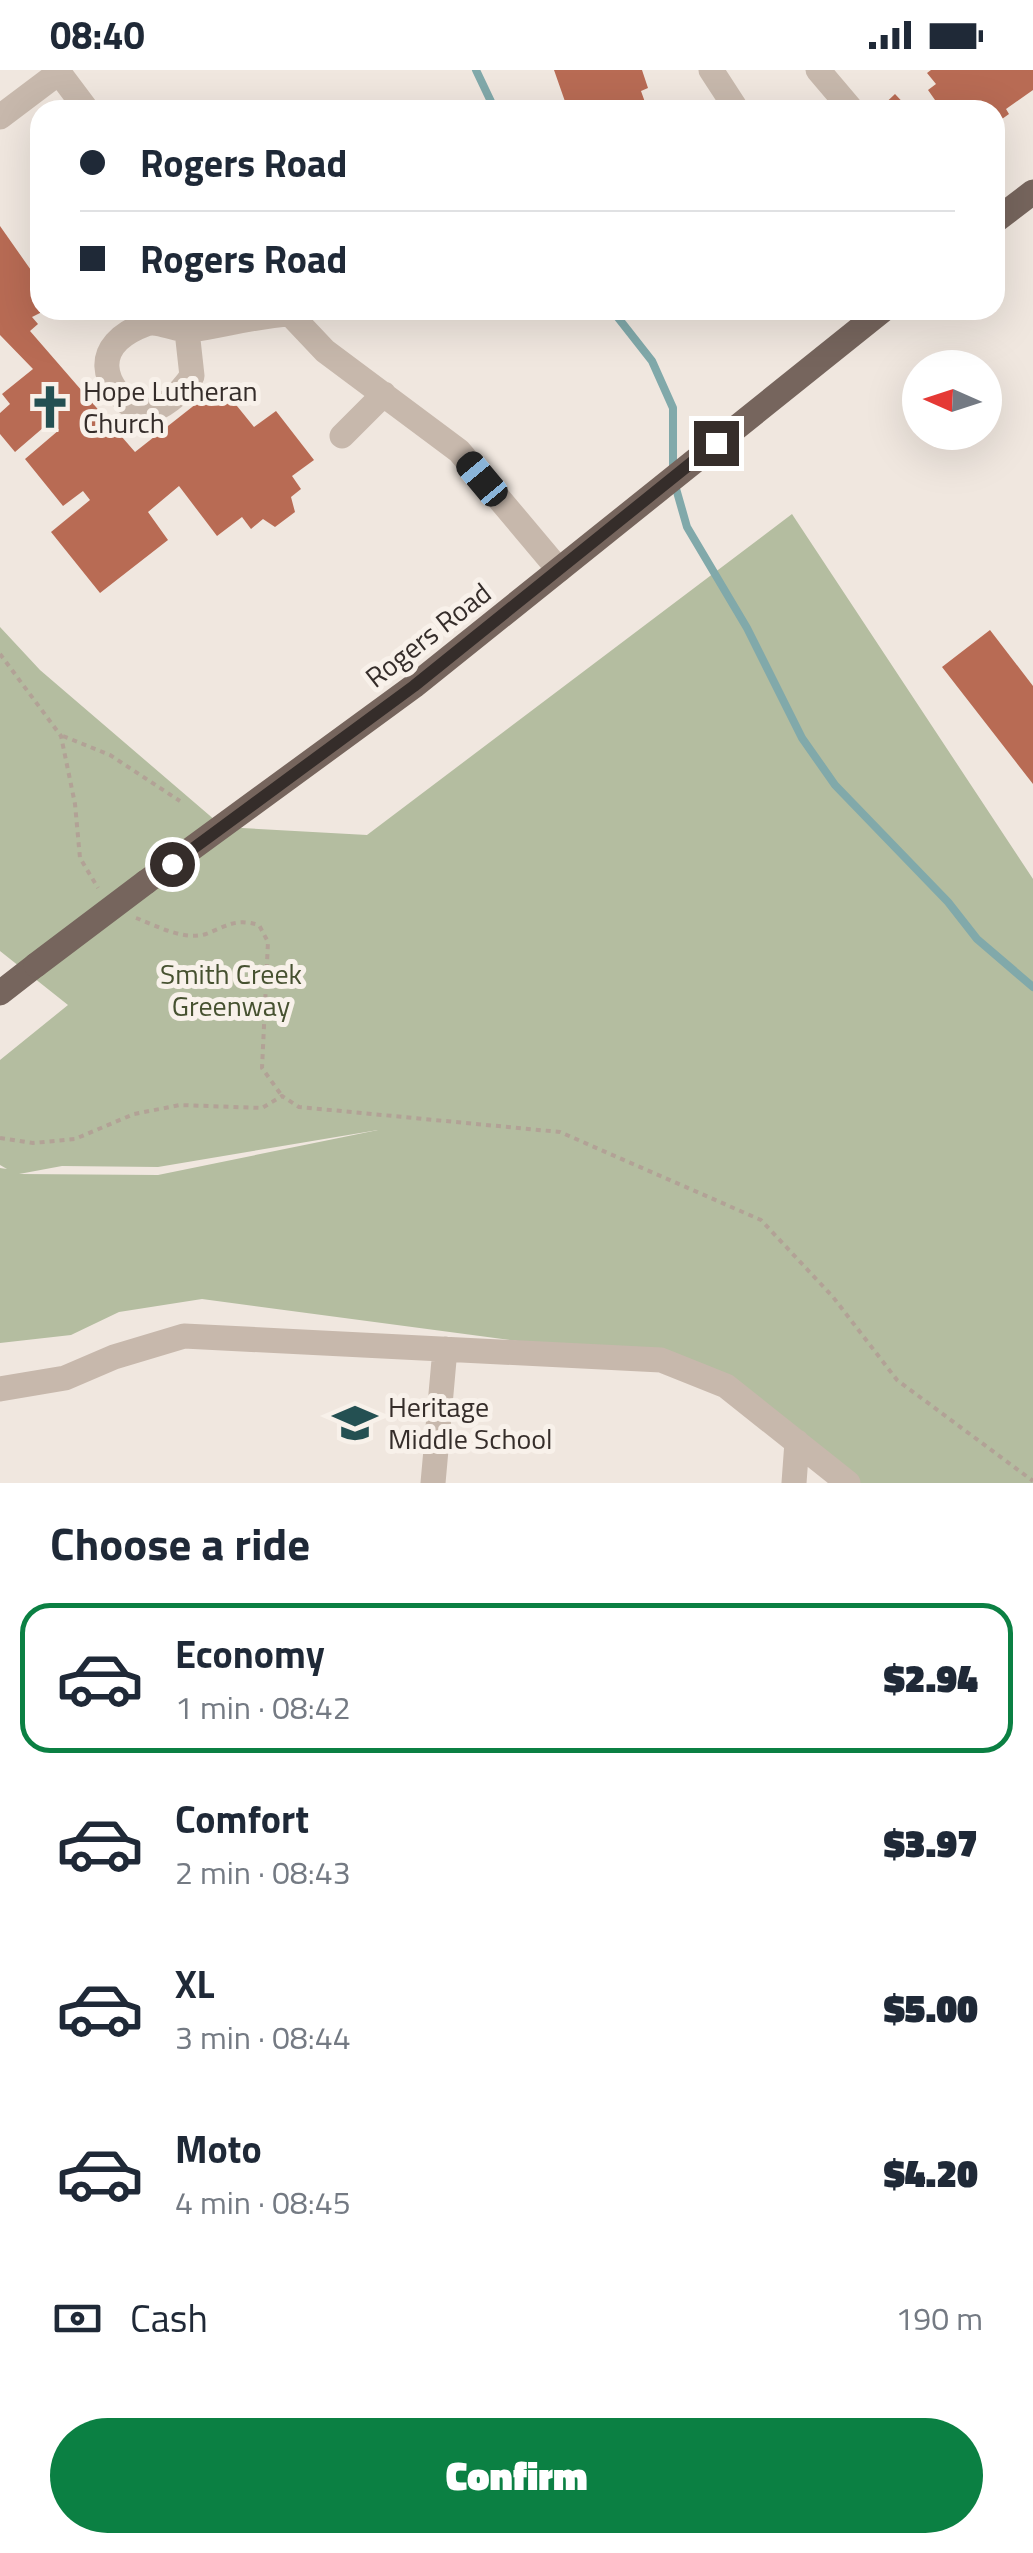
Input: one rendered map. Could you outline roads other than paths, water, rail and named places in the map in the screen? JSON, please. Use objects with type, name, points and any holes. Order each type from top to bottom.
[{"type":"main road","points":[[1005,214],[1033,192]]},
{"type":"main road","name":"Rogers Road","points":[[0,994],[414,686],[870,320]]},
{"type":"street","points":[[712,70],[731,100]]},
{"type":"street","points":[[818,70],[844,100]]},
{"type":"street","points":[[0,117],[57,72],[79,100]]},
{"type":"street","points":[[187,331],[238,320]]},
{"type":"street","points":[[293,320],[326,351],[459,451],[559,570]]},
{"type":"street","points":[[342,436],[384,394]]},
{"type":"street","points":[[0,1389],[65,1378],[114,1357],[184,1336],[661,1360],[726,1386],[848,1483]]},
{"type":"street","points":[[434,1483],[444,1350]]},
{"type":"street","points":[[794,1483],[796,1442]]},
{"type":"waterway","points":[[476,70],[490,100]]},
{"type":"waterway","points":[[620,320],[652,361],[673,408],[673,471]]},
{"type":"waterway","points":[[675,485],[687,527],[747,628],[802,738],[835,785],[948,902],[977,939],[1033,987]]},
{"type":"place","name":"Hope Lutheran Church","points":[[50,407]]},
{"type":"place","name":"Heritage Middle School","points":[[355,1423]]},
{"type":"park label","name":"Smith Creek Greenway","points":[[231,990]]}]
